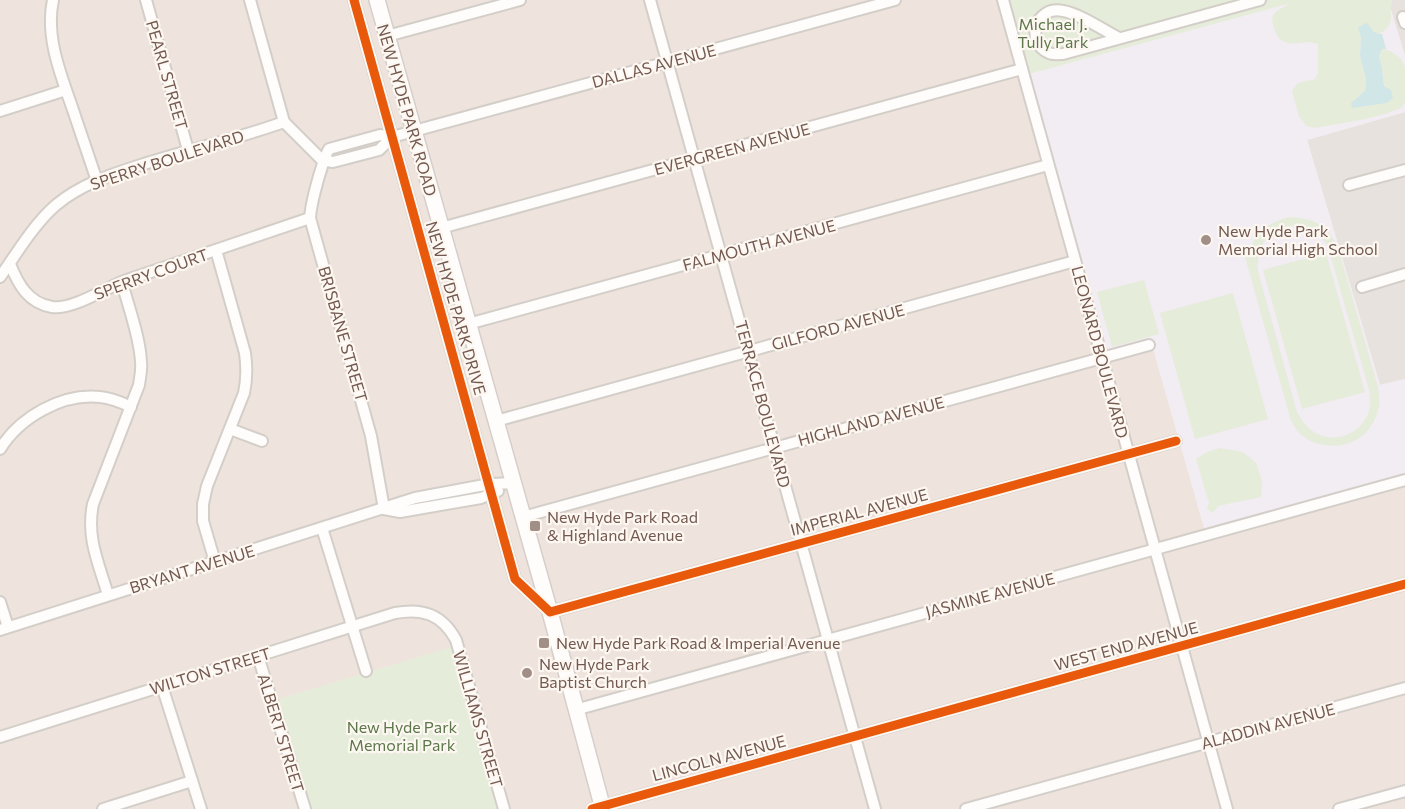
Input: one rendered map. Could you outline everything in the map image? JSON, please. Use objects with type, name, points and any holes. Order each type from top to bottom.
[{"type":"main road","name":"NEW HYDE PARK ROAD","points":[[376,0],[550,612],[599,808]]},
{"type":"street","points":[[53,0],[52,40],[66,90],[97,181]]},
{"type":"street","name":"PEARL STREET","points":[[146,0],[188,150]]},
{"type":"street","points":[[250,0],[284,122],[322,160],[333,162],[379,150],[392,137],[413,132]]},
{"type":"street","name":"NEW HYDE PARK DRIVE","points":[[354,0],[515,579],[550,612]]},
{"type":"street","points":[[387,36],[520,0]]},
{"type":"street","name":"TERRACE BOULEVARD","points":[[650,0],[875,809]]},
{"type":"street","name":"DALLAS AVENUE","points":[[413,132],[896,0]]},
{"type":"street","name":"LEONARD BOULEVARD","points":[[1003,0],[1227,809]]},
{"type":"street","points":[[1119,38],[1064,11],[1047,12],[1036,24],[1040,45],[1049,53],[1063,54],[1260,0]]},
{"type":"street","name":"EVERGREEN AVENUE","points":[[441,228],[1022,69]]},
{"type":"street","points":[[0,111],[66,90]]},
{"type":"street","name":"SPERRY BOULEVARD","points":[[0,277],[38,224],[73,192],[126,170],[284,122]]},
{"type":"street","name":"BRISBANE STREET","points":[[322,160],[320,175],[312,198],[310,218],[371,436],[384,509]]},
{"type":"street","name":"FALMOUTH AVENUE","points":[[468,324],[1048,165]]},
{"type":"street","points":[[1349,185],[1405,170]]},
{"type":"street","name":"SPERRY COURT","points":[[10,264],[22,290],[34,300],[54,307],[72,304],[122,282],[310,218]]},
{"type":"street","points":[[215,562],[203,521],[203,504],[207,486],[244,393],[247,367],[216,250]]},
{"type":"street","name":"GILFORD AVENUE","points":[[496,421],[1075,261]]},
{"type":"street","points":[[1362,287],[1405,274]]},
{"type":"street","points":[[108,596],[92,541],[90,519],[93,504],[139,385],[141,360],[122,282]]},
{"type":"street","name":"HIGHLAND AVENUE","points":[[523,517],[1149,345]]},
{"type":"street","points":[[0,448],[14,431],[34,415],[53,405],[77,398],[101,397],[131,407]]},
{"type":"street","points":[[230,429],[262,441]]},
{"type":"street","name":"IMPERIAL AVENUE","points":[[550,612],[1176,441]]},
{"type":"street","name":"JASMINE AVENUE","points":[[575,710],[1405,480]]},
{"type":"street","name":"BRYANT AVENUE","points":[[4,628],[384,509],[400,512],[481,498],[491,489],[514,483]]},
{"type":"street","points":[[322,528],[366,671]]},
{"type":"street","name":"WEST END AVENUE","points":[[855,736],[1405,584]]},
{"type":"street","points":[[0,602],[4,628]]},
{"type":"street","name":"WILTON STREET","points":[[0,737],[395,613],[421,612]]},
{"type":"street","name":"WILLIAMS STREET","points":[[421,612],[431,615],[444,624],[456,640],[504,809]]},
{"type":"street","name":"ALBERT STREET","points":[[258,656],[305,809]]},
{"type":"street","points":[[162,686],[201,809]]},
{"type":"street","name":"ALADDIN AVENUE","points":[[966,809],[1405,688]]},
{"type":"street","name":"LINCOLN AVENUE","points":[[599,808],[855,736]]},
{"type":"street","points":[[103,809],[192,781]]},
{"type":"street","points":[[1339,809],[1405,791]]},
{"type":"shaded area","points":[[0,0],[1009,0],[1105,354],[1151,341],[1205,531],[1405,476],[1405,809],[0,809]]},
{"type":"shaded area","name":"New Hyde Park Memorial High School","points":[[1303,0],[1388,0],[1405,56],[1405,112],[1307,140],[1380,385],[1405,379],[1405,476],[1205,531],[1151,342],[1105,354],[1029,74]]},
{"type":"shaded area","points":[[1388,0],[1405,0],[1405,56],[1391,10]]},
{"type":"shaded area","points":[[1367,23],[1374,32],[1382,34],[1386,49],[1382,49],[1379,56],[1384,86],[1391,90],[1393,98],[1387,103],[1352,108],[1351,103],[1365,91],[1366,79],[1360,56],[1361,37],[1358,27]]},
{"type":"shaded area","points":[[1405,112],[1405,379],[1380,385],[1307,140]]},
{"type":"green space","name":"Michael J. Tully Park","points":[[1009,0],[1392,0],[1391,19],[1385,31],[1379,34],[1359,27],[1360,56],[1366,79],[1365,91],[1351,103],[1363,107],[1387,103],[1379,56],[1382,49],[1396,55],[1404,64],[1405,103],[1401,108],[1366,119],[1315,128],[1306,126],[1299,116],[1292,91],[1298,83],[1314,80],[1318,74],[1318,44],[1290,43],[1278,36],[1272,18],[1278,10],[1288,4],[1029,74]]},
{"type":"green space","points":[[390,138],[379,149],[324,159],[330,150]]},
{"type":"green space","points":[[1288,217],[1312,221],[1329,233],[1338,247],[1379,396],[1379,406],[1371,426],[1358,439],[1350,443],[1330,446],[1316,443],[1301,435],[1291,421],[1245,257],[1250,256],[1257,235],[1267,226]],"holes":[[[1298,227],[1317,234],[1328,247],[1369,390],[1370,408],[1363,423],[1356,430],[1339,437],[1330,437],[1312,431],[1297,412],[1258,271],[1259,254],[1265,240],[1283,228]]]},
{"type":"green space","points":[[1326,253],[1365,392],[1302,409],[1263,270]]},
{"type":"green space","points":[[1144,280],[1159,334],[1112,347],[1097,292]]},
{"type":"green space","points":[[1233,293],[1268,419],[1195,439],[1160,313]]},
{"type":"green space","points":[[1220,448],[1243,452],[1256,463],[1262,481],[1261,497],[1218,506],[1213,513],[1207,509],[1209,503],[1196,459]]},
{"type":"green space","name":"New Hyde Park Memorial Park","points":[[452,647],[498,809],[309,809],[275,700]]},
{"type":"cycle path","points":[[354,0],[515,579],[550,612],[1176,441]]},
{"type":"cycle path","points":[[592,809],[1405,584]]},
{"type":"place","name":"New Hyde Park Memorial High School","points":[[1206,240]]},
{"type":"place","name":"New Hyde Park Road & Highland Avenue","points":[[535,526]]},
{"type":"place","name":"New Hyde Park Road & Imperial Avenue","points":[[544,643]]},
{"type":"place","name":"New Hyde Park Baptist Church","points":[[527,673]]}]
